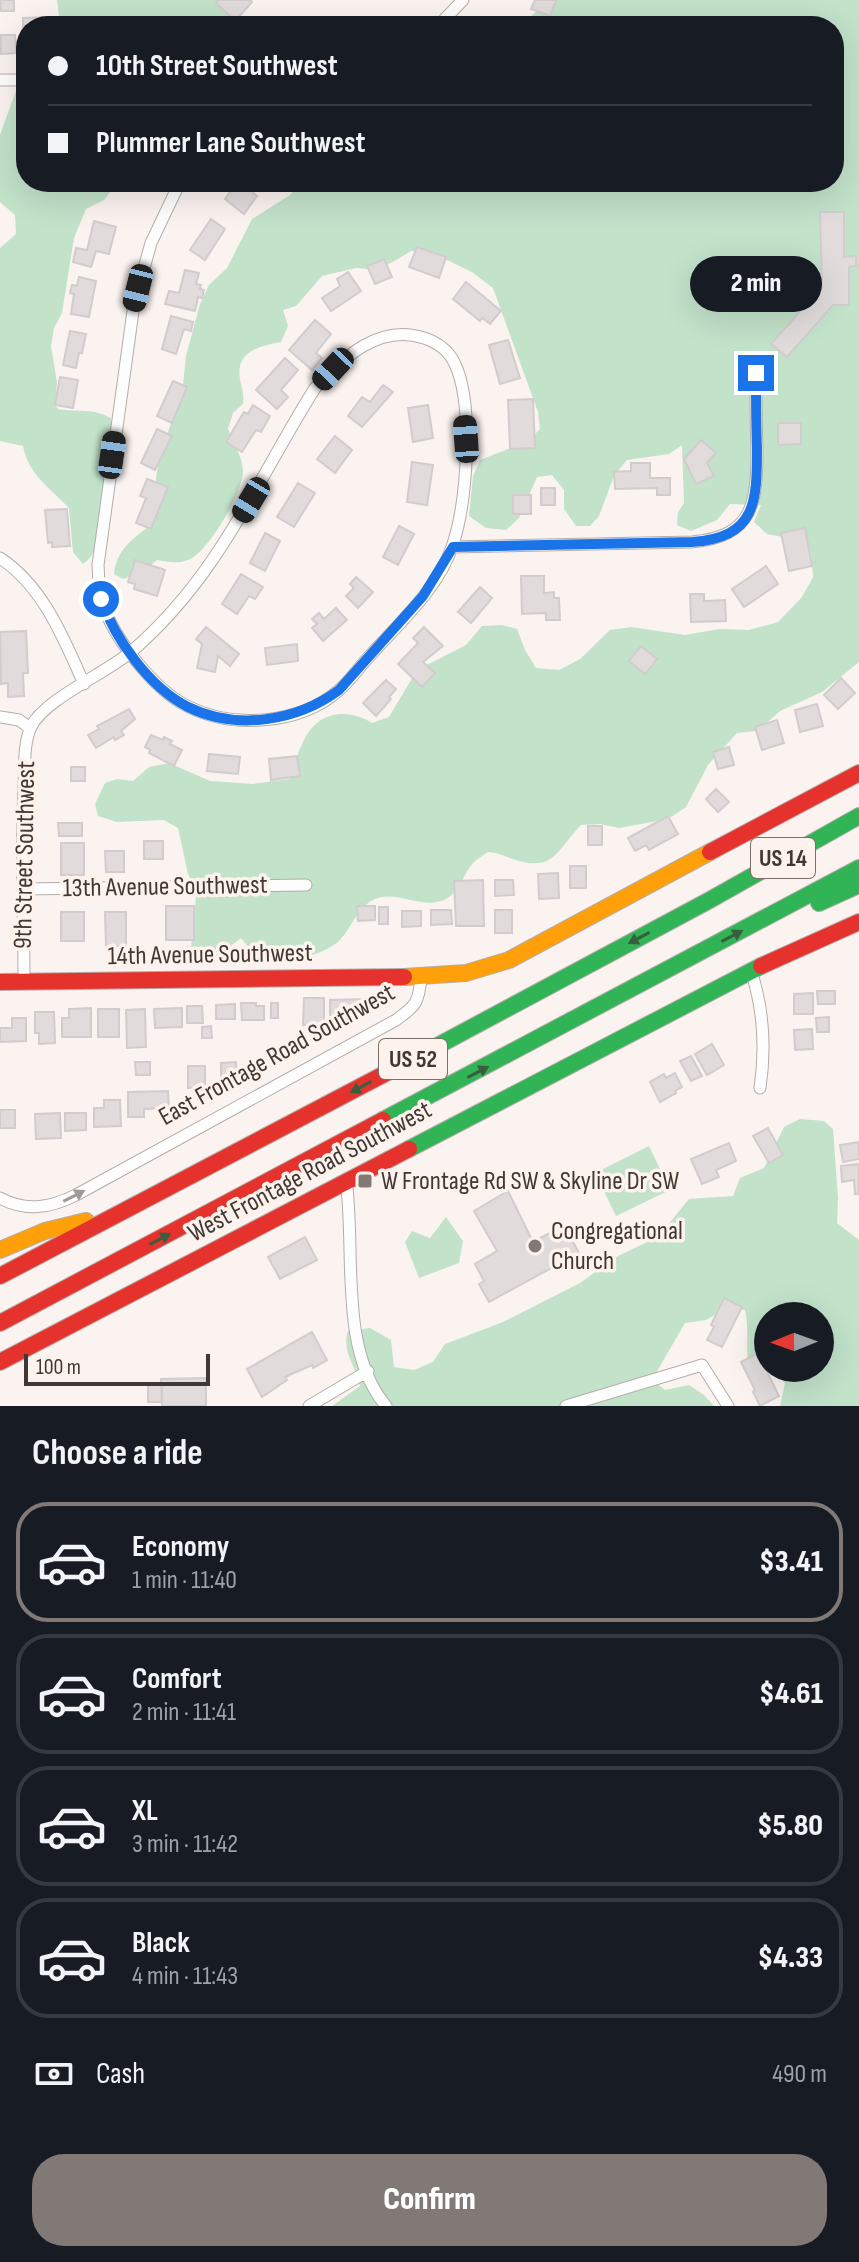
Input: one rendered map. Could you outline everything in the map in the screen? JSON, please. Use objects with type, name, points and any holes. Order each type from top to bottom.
[{"type":"main road","name":"East Frontage Road Southwest","points":[[421,977],[466,973],[509,960],[859,773]]},
{"type":"main road","name":"US 14","points":[[708,901],[859,816]]},
{"type":"main road","name":"US 52","points":[[0,1276],[708,901],[859,831]]},
{"type":"main road","name":"US 52","points":[[0,1325],[859,868]]},
{"type":"main road","points":[[765,918],[817,904],[859,885]]},
{"type":"main road","name":"West Frontage Road Southwest","points":[[0,1362],[751,971],[859,922]]},
{"type":"main road","name":"14th Avenue Southwest","points":[[0,982],[421,977]]},
{"type":"main road","points":[[0,1250],[45,1231],[117,1213]]},
{"type":"street","points":[[448,16],[463,0]]},
{"type":"street","points":[[0,80],[15,80]]},
{"type":"street","points":[[0,717],[19,720],[30,728],[50,704],[131,652],[193,590],[223,547],[315,388],[333,369],[372,340],[403,334],[417,336],[440,345],[456,366],[462,386],[466,439],[464,492],[453,547],[423,596],[339,690],[297,714],[239,719],[189,707],[161,687],[131,652],[107,617],[101,599],[100,544],[134,304],[151,243],[174,192]]},
{"type":"street","points":[[453,547],[692,542],[725,536],[747,518],[757,487],[756,373]]},
{"type":"street","points":[[0,558],[35,591],[65,641],[84,684]]},
{"type":"street","name":"9th Street Southwest","points":[[24,982],[24,794],[30,728]]},
{"type":"street","name":"13th Avenue Southwest","points":[[23,889],[306,885]]},
{"type":"street","points":[[751,971],[758,990],[764,1027],[760,1088]]},
{"type":"street","name":"East Frontage Road Southwest","points":[[0,1198],[11,1204],[35,1208],[76,1195],[396,1020],[415,1006],[421,977]]},
{"type":"street","points":[[346,1180],[355,1336],[386,1406]]},
{"type":"street","points":[[566,1406],[702,1365],[728,1406]]},
{"type":"street","points":[[309,1406],[368,1371]]},
{"type":"green space","points":[[57,0],[232,0],[238,16],[59,16]]},
{"type":"green space","points":[[548,0],[859,0],[859,662],[822,692],[780,711],[757,731],[737,733],[708,765],[686,807],[668,819],[619,828],[600,824],[581,825],[555,855],[541,863],[519,861],[488,852],[473,863],[456,891],[448,898],[430,903],[393,897],[375,899],[359,912],[339,941],[300,959],[267,960],[256,954],[241,938],[216,957],[197,956],[191,948],[196,896],[178,828],[164,820],[117,822],[98,816],[95,804],[105,783],[117,779],[133,781],[149,767],[169,763],[210,781],[253,784],[289,779],[303,742],[316,724],[342,714],[372,723],[389,717],[417,670],[466,645],[482,626],[502,625],[517,629],[536,668],[559,670],[580,659],[610,630],[631,627],[685,635],[719,629],[749,630],[778,622],[802,597],[813,577],[811,553],[793,539],[767,534],[754,522],[761,505],[730,504],[717,520],[691,531],[677,525],[678,512],[684,503],[682,445],[669,454],[627,460],[614,476],[599,516],[590,526],[576,526],[564,509],[564,490],[552,475],[537,477],[519,518],[506,530],[486,528],[469,516],[473,476],[480,460],[528,441],[540,429],[538,412],[493,288],[472,272],[430,252],[411,251],[391,263],[370,269],[356,268],[322,276],[296,306],[283,310],[288,326],[281,342],[257,348],[241,362],[243,404],[233,413],[228,429],[240,455],[243,471],[237,493],[223,521],[205,546],[188,560],[157,560],[141,573],[123,579],[114,574],[121,552],[148,527],[159,460],[183,385],[186,356],[200,304],[209,285],[227,268],[252,219],[293,192],[844,192],[844,16],[531,16]]},
{"type":"green space","points":[[16,91],[16,192],[110,192],[104,200],[86,209],[74,238],[62,313],[54,328],[51,346],[57,382],[55,405],[58,409],[91,411],[111,418],[115,438],[116,462],[104,529],[91,556],[83,564],[73,552],[69,508],[35,473],[23,446],[0,441],[0,248],[16,234],[15,215],[0,202],[0,135]]},
{"type":"green space","points":[[800,1119],[824,1121],[833,1129],[837,1223],[859,1240],[859,1406],[780,1406],[785,1383],[834,1382],[834,1302],[754,1302],[754,1365],[748,1364],[745,1310],[729,1307],[706,1320],[685,1323],[656,1373],[655,1382],[665,1390],[689,1385],[714,1406],[332,1406],[360,1386],[346,1346],[348,1331],[370,1328],[391,1340],[394,1367],[414,1370],[433,1362],[445,1344],[503,1322],[580,1283],[618,1256],[658,1237],[689,1199],[733,1196],[740,1178],[764,1168],[784,1127]]},
{"type":"green space","points":[[649,1146],[670,1190],[616,1216],[595,1173]]},
{"type":"green space","points":[[446,1217],[463,1241],[459,1263],[419,1278],[405,1242],[412,1231],[430,1238]]},
{"type":"building","points":[[0,0],[14,0],[14,11],[1,11]]},
{"type":"building","points":[[218,0],[252,2],[239,16],[230,16],[216,3]]},
{"type":"building","points":[[535,0],[556,0],[550,16],[531,9]]},
{"type":"building","points":[[1,35],[15,35],[16,53],[1,54]]},
{"type":"building","points":[[230,192],[254,192],[257,196],[244,214],[225,199]]},
{"type":"building","points":[[820,212],[844,212],[844,257],[856,256],[856,266],[849,267],[849,305],[833,305],[787,357],[771,344],[822,287]]},
{"type":"building","points":[[211,219],[225,229],[205,260],[190,250]]},
{"type":"building","points":[[94,221],[116,227],[109,254],[96,251],[91,267],[73,262],[76,248],[87,250]]},
{"type":"building","points":[[417,247],[446,257],[439,278],[409,267]]},
{"type":"building","points":[[384,259],[392,277],[375,284],[367,266]]},
{"type":"building","points":[[185,270],[199,273],[196,284],[204,290],[202,298],[198,297],[195,311],[165,304],[169,291],[179,293]]},
{"type":"building","points":[[348,272],[361,291],[331,311],[322,298],[340,286],[337,279]]},
{"type":"building","points":[[79,277],[96,281],[89,317],[71,314],[74,294],[70,293],[72,285],[77,286]]},
{"type":"building","points":[[466,282],[501,311],[490,324],[482,318],[480,321],[453,299]]},
{"type":"building","points":[[171,316],[193,322],[191,331],[184,329],[176,354],[162,349]]},
{"type":"building","points":[[315,320],[331,334],[316,353],[322,358],[312,370],[289,350]]},
{"type":"building","points":[[70,331],[86,334],[76,368],[63,365]]},
{"type":"building","points":[[508,340],[520,378],[500,384],[489,345]]},
{"type":"building","points":[[285,358],[298,370],[281,390],[288,397],[277,409],[256,390]]},
{"type":"building","points":[[60,377],[78,380],[73,408],[55,405]]},
{"type":"building","points":[[173,381],[187,387],[172,423],[157,416]]},
{"type":"building","points":[[383,385],[393,392],[362,427],[348,416],[362,397],[370,402]]},
{"type":"building","points":[[533,399],[535,448],[510,449],[508,400]]},
{"type":"building","points":[[253,405],[270,416],[261,432],[256,430],[242,452],[226,442],[244,412],[248,414]]},
{"type":"building","points":[[428,405],[433,438],[413,442],[408,408]]},
{"type":"building","points":[[778,423],[801,423],[801,444],[778,445]]},
{"type":"building","points":[[157,429],[172,436],[155,470],[141,463]]},
{"type":"building","points":[[335,436],[352,450],[335,473],[317,459]]},
{"type":"building","points":[[701,440],[716,453],[707,463],[714,476],[696,484],[684,459]]},
{"type":"building","points":[[412,462],[433,465],[427,505],[407,502]]},
{"type":"building","points":[[631,463],[650,463],[650,478],[670,478],[670,495],[657,495],[657,488],[615,489],[614,472],[631,471]]},
{"type":"building","points":[[147,479],[168,487],[151,529],[136,523],[146,498],[140,496]]},
{"type":"building","points":[[298,483],[315,493],[294,527],[277,517]]},
{"type":"building","points":[[541,488],[555,488],[555,505],[541,505]]},
{"type":"building","points":[[513,495],[531,495],[531,514],[513,514]]},
{"type":"building","points":[[67,509],[70,546],[52,547],[52,542],[48,543],[45,510]]},
{"type":"building","points":[[399,526],[414,534],[398,565],[383,557]]},
{"type":"building","points":[[805,528],[812,566],[789,571],[781,533]]},
{"type":"building","points":[[265,533],[280,541],[265,571],[250,563]]},
{"type":"building","points":[[135,560],[165,570],[157,596],[134,589],[135,584],[128,582]]},
{"type":"building","points":[[766,566],[778,584],[744,607],[732,589]]},
{"type":"building","points":[[241,574],[263,587],[255,599],[249,596],[237,614],[222,604]]},
{"type":"building","points":[[521,576],[544,576],[544,593],[554,592],[554,598],[559,598],[560,620],[546,620],[546,613],[522,614]]},
{"type":"building","points":[[356,577],[373,592],[358,608],[346,596],[354,588],[350,584]]},
{"type":"building","points":[[480,587],[492,598],[471,623],[458,612]]},
{"type":"building","points":[[690,594],[704,594],[704,601],[725,600],[726,621],[691,622]]},
{"type":"building","points":[[336,608],[347,620],[323,641],[312,628],[317,624],[312,619],[319,613],[324,619]]},
{"type":"building","points":[[206,627],[239,654],[230,666],[218,656],[215,672],[197,668],[202,644],[196,639]]},
{"type":"building","points":[[424,627],[443,646],[423,662],[435,673],[422,687],[398,664],[418,643],[413,638]]},
{"type":"building","points":[[26,631],[28,673],[23,673],[24,696],[8,697],[8,683],[1,684],[0,632]]},
{"type":"building","points":[[297,644],[298,661],[267,665],[265,648]]},
{"type":"building","points":[[641,646],[657,659],[645,674],[629,661]]},
{"type":"building","points":[[841,678],[855,693],[838,709],[824,695]]},
{"type":"building","points":[[386,680],[396,689],[376,716],[363,703]]},
{"type":"building","points":[[817,704],[823,726],[800,732],[795,710]]},
{"type":"building","points":[[129,709],[135,719],[121,731],[124,735],[96,748],[88,735],[99,729],[97,726]]},
{"type":"building","points":[[777,720],[784,743],[762,750],[755,727]]},
{"type":"building","points":[[151,735],[163,740],[164,737],[182,750],[174,766],[149,753],[150,750],[145,747]]},
{"type":"building","points":[[729,747],[734,765],[718,769],[713,752]]},
{"type":"building","points":[[209,754],[240,757],[238,774],[207,771]]},
{"type":"building","points":[[297,756],[300,776],[271,780],[269,759]]},
{"type":"building","points":[[71,767],[85,767],[85,781],[71,781]]},
{"type":"building","points":[[716,789],[729,802],[718,812],[706,799]]},
{"type":"building","points":[[668,816],[678,834],[649,850],[646,845],[635,851],[628,838]]},
{"type":"building","points":[[58,823],[82,823],[82,836],[59,836]]},
{"type":"building","points":[[588,826],[602,826],[602,845],[588,845]]},
{"type":"building","points":[[144,841],[163,841],[163,859],[144,859]]},
{"type":"building","points":[[61,843],[84,843],[84,875],[61,875]]},
{"type":"building","points":[[105,851],[124,851],[124,872],[106,872]]},
{"type":"building","points":[[570,866],[586,866],[586,888],[570,888]]},
{"type":"building","points":[[558,873],[559,898],[539,899],[538,874]]},
{"type":"building","points":[[483,880],[484,926],[456,926],[454,881]]},
{"type":"building","points":[[495,880],[513,880],[514,895],[495,896]]},
{"type":"building","points":[[166,906],[194,906],[194,940],[166,940]]},
{"type":"building","points":[[357,906],[375,906],[375,920],[358,921]]},
{"type":"building","points":[[379,907],[388,907],[388,924],[379,924]]},
{"type":"building","points":[[431,910],[451,910],[452,924],[431,925]]},
{"type":"building","points":[[495,910],[512,910],[512,933],[495,933]]},
{"type":"building","points":[[402,911],[421,911],[421,926],[402,927]]},
{"type":"building","points":[[61,912],[84,912],[84,941],[61,941]]},
{"type":"building","points":[[105,912],[126,912],[126,946],[106,946]]},
{"type":"building","points":[[817,991],[835,991],[835,1004],[818,1004]]},
{"type":"building","points":[[813,993],[813,1014],[794,1014],[794,994]]},
{"type":"building","points":[[304,998],[324,998],[324,1026],[303,1025]]},
{"type":"building","points":[[368,999],[369,1010],[346,1023],[330,1024],[330,1000]]},
{"type":"building","points":[[241,1003],[264,1006],[264,1020],[242,1020]]},
{"type":"building","points":[[271,1003],[278,1003],[278,1018],[271,1018]]},
{"type":"building","points":[[235,1004],[235,1019],[216,1019],[216,1005]]},
{"type":"building","points":[[187,1006],[202,1006],[203,1023],[187,1023]]},
{"type":"building","points":[[91,1008],[91,1037],[62,1037],[62,1018],[69,1018],[69,1009]]},
{"type":"building","points":[[182,1008],[182,1027],[155,1028],[154,1009]]},
{"type":"building","points":[[98,1009],[119,1009],[119,1037],[98,1037]]},
{"type":"building","points":[[145,1009],[146,1047],[127,1048],[126,1010]]},
{"type":"building","points":[[35,1012],[54,1012],[55,1043],[39,1044],[39,1033],[35,1033]]},
{"type":"building","points":[[829,1017],[829,1032],[817,1032],[816,1018]]},
{"type":"building","points":[[12,1018],[26,1018],[26,1041],[0,1042],[0,1028],[12,1028]]},
{"type":"building","points":[[211,1026],[212,1038],[202,1038],[202,1027]]},
{"type":"building","points":[[812,1029],[813,1049],[795,1050],[794,1030]]},
{"type":"building","points":[[712,1044],[724,1065],[707,1075],[695,1054]]},
{"type":"building","points":[[691,1056],[702,1076],[691,1081],[680,1061]]},
{"type":"building","points":[[135,1062],[150,1062],[150,1075],[136,1075]]},
{"type":"building","points":[[236,1062],[237,1077],[221,1077],[221,1063]]},
{"type":"building","points":[[188,1066],[205,1066],[205,1088],[188,1088]]},
{"type":"building","points":[[675,1073],[682,1087],[660,1102],[650,1082],[664,1074],[666,1078]]},
{"type":"building","points":[[168,1091],[169,1108],[144,1109],[144,1117],[128,1117],[128,1092]]},
{"type":"building","points":[[104,1100],[120,1100],[121,1126],[94,1127],[94,1108],[104,1108]]},
{"type":"building","points":[[0,1110],[15,1110],[15,1128],[0,1128]]},
{"type":"building","points":[[60,1113],[61,1138],[36,1139],[35,1114]]},
{"type":"building","points":[[65,1113],[86,1113],[86,1130],[65,1131]]},
{"type":"building","points":[[768,1128],[783,1155],[769,1163],[753,1136]]},
{"type":"building","points":[[859,1142],[859,1159],[843,1162],[840,1145]]},
{"type":"building","points":[[729,1143],[736,1161],[716,1170],[719,1177],[702,1184],[691,1159]]},
{"type":"building","points":[[859,1164],[859,1194],[855,1194],[854,1180],[842,1182],[841,1166]]},
{"type":"building","name":"Congregational Church","points":[[508,1191],[533,1242],[555,1230],[559,1238],[569,1234],[579,1253],[489,1302],[479,1284],[484,1281],[475,1264],[497,1251],[474,1211]]},
{"type":"building","points":[[305,1237],[317,1260],[280,1279],[268,1257]]},
{"type":"building","points":[[724,1298],[742,1307],[722,1347],[707,1340]]},
{"type":"building","points":[[312,1332],[327,1360],[285,1377],[287,1380],[262,1397],[247,1369]]},
{"type":"building","points":[[754,1355],[754,1382],[772,1382],[779,1396],[760,1406],[741,1362]]},
{"type":"building","points":[[206,1378],[206,1406],[162,1406],[161,1379]]},
{"type":"building","points":[[148,1385],[162,1385],[162,1402],[148,1402]]},
{"type":"traffic: fast","points":[[411,1060],[708,901],[859,816]]},
{"type":"traffic: fast","points":[[383,1120],[859,868]]},
{"type":"traffic: fast","points":[[819,903],[859,885]]},
{"type":"traffic: fast","points":[[409,1149],[761,966]]},
{"type":"traffic: slow","points":[[404,977],[466,973],[509,960],[710,852]]},
{"type":"traffic: slow","points":[[0,1250],[45,1231],[86,1221]]},
{"type":"traffic: jam","points":[[710,852],[859,773]]},
{"type":"traffic: jam","points":[[761,966],[859,922]]},
{"type":"traffic: jam","points":[[0,982],[404,977]]},
{"type":"traffic: jam","points":[[0,1276],[411,1060]]},
{"type":"traffic: jam","points":[[0,1323],[383,1120]]},
{"type":"traffic: jam","points":[[0,1362],[409,1149]]},
{"type":"place","name":"W Frontage Rd SW & Skyline Dr SW","points":[[365,1181]]},
{"type":"place","name":"Congregational Church","points":[[535,1246]]},
{"type":"route","points":[[101,599],[116,632],[147,672],[171,696],[189,707],[239,719],[297,714],[339,690],[423,596],[453,547],[692,542],[711,540],[734,530],[747,518],[757,487],[756,373]]}]
